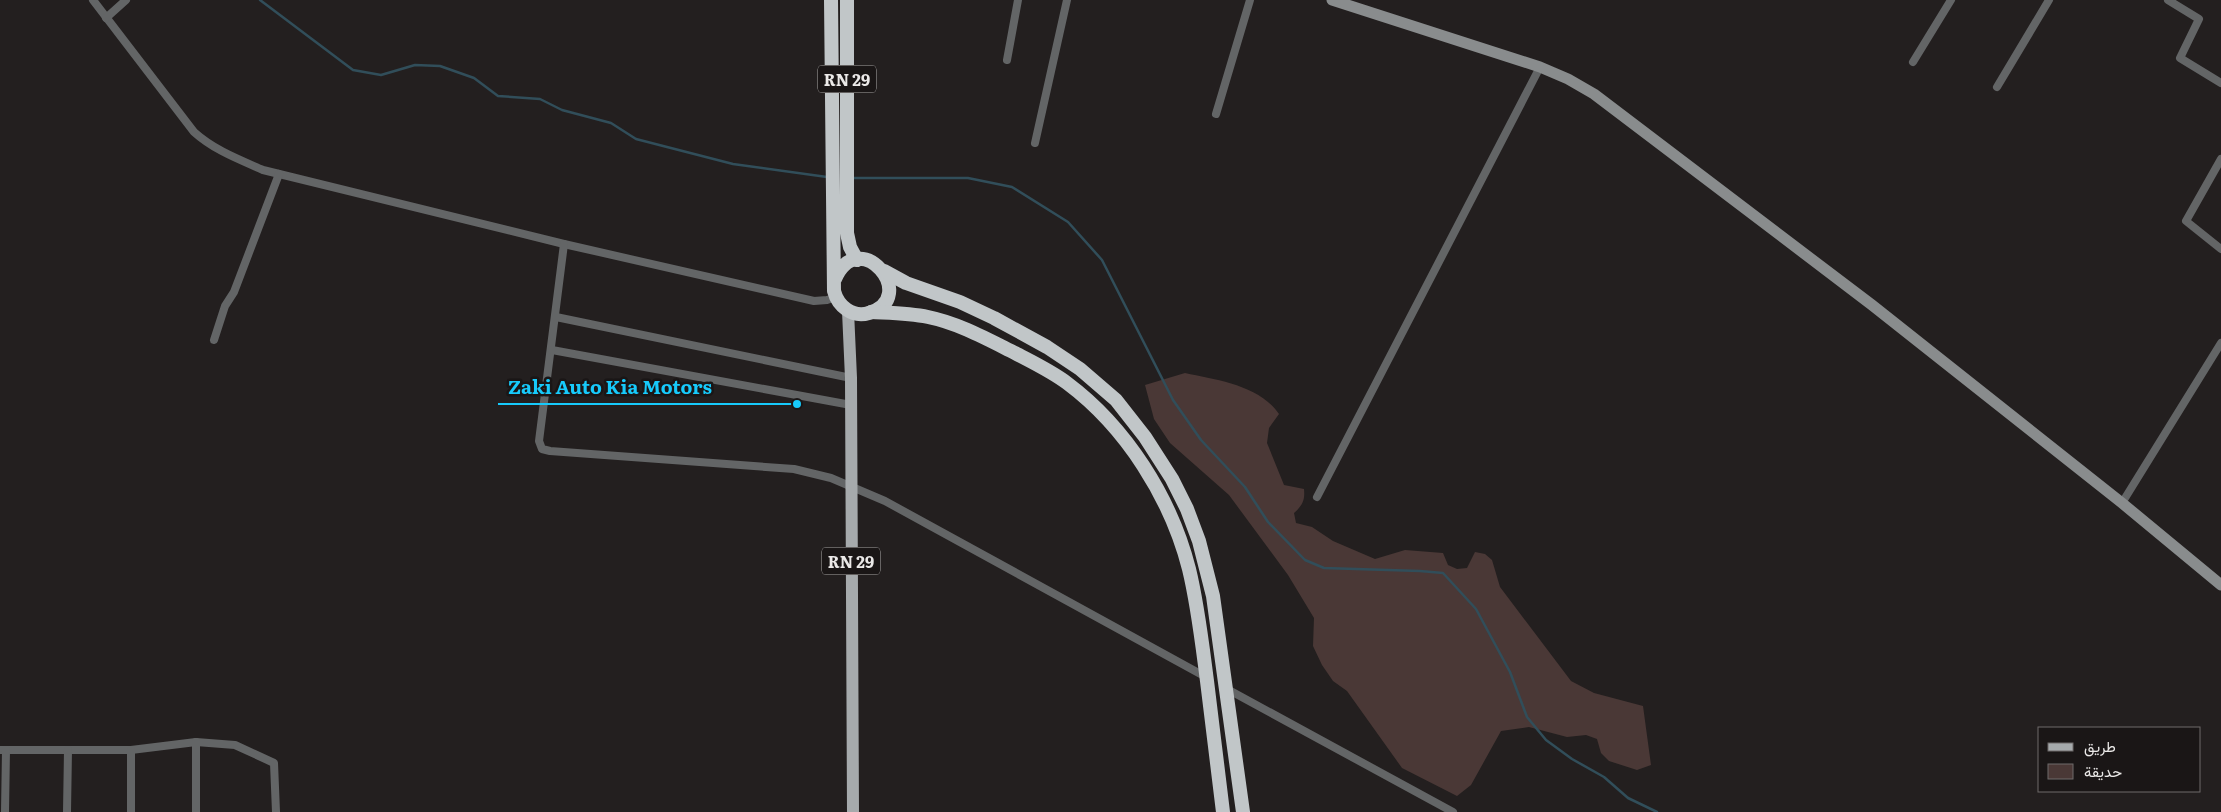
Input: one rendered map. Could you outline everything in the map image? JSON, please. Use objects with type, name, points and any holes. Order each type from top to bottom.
[{"type":"highway","points":[[831,0],[833,163],[840,190],[835,279],[836,297],[848,311],[859,314],[871,312],[926,316],[954,324],[1035,363],[1067,383],[1098,410],[1133,453],[1154,484],[1174,524],[1188,568],[1196,603],[1223,812]]},
{"type":"highway","name":"RN 29","points":[[847,0],[847,158],[840,190],[848,240],[857,260]]},
{"type":"highway","points":[[835,279],[841,268],[857,260],[875,263],[884,271],[906,283],[985,314],[1029,336],[1080,370],[1116,400],[1131,417],[1172,479],[1187,509],[1199,541],[1213,596],[1243,812]]},
{"type":"highway","points":[[871,312],[881,305],[887,295],[888,283],[884,271]]},
{"type":"main road","name":"RN 29","points":[[848,311],[851,378],[853,812]]},
{"type":"street","points":[[92,0],[194,132],[207,144],[223,153],[263,170],[564,244],[814,301],[836,297]]},
{"type":"street","points":[[106,18],[126,0]]},
{"type":"street","points":[[1008,60],[1018,0]]},
{"type":"street","points":[[1035,143],[1067,0]]},
{"type":"street","points":[[1216,114],[1250,0]]},
{"type":"street","points":[[1332,0],[1540,67],[1568,79],[1619,111],[1872,305],[2122,503],[2221,585]]},
{"type":"street","points":[[1914,62],[1951,0]]},
{"type":"street","points":[[1998,88],[2049,0]]},
{"type":"street","points":[[2168,0],[2199,19],[2180,58],[2221,82]]},
{"type":"street","points":[[1317,497],[1540,67]]},
{"type":"street","points":[[2221,160],[2186,221],[2221,249]]},
{"type":"street","points":[[214,340],[279,174]]},
{"type":"street","points":[[564,244],[539,442],[542,449],[794,469],[850,485],[885,501],[1206,677]]},
{"type":"street","points":[[556,317],[851,378]]},
{"type":"street","points":[[2122,503],[2221,344]]},
{"type":"street","points":[[552,350],[851,405]]},
{"type":"street","points":[[1226,689],[1452,812]]},
{"type":"street","points":[[196,742],[196,812]]},
{"type":"street","points":[[6,812],[3,750],[130,750],[196,742],[235,745],[274,763],[276,812]]},
{"type":"street","points":[[67,812],[68,750]]},
{"type":"street","points":[[130,750],[131,812]]},
{"type":"green space","points":[[1185,373],[1224,381],[1249,390],[1271,404],[1279,414],[1269,428],[1267,443],[1284,485],[1304,489],[1303,502],[1294,513],[1296,523],[1312,527],[1333,541],[1375,559],[1405,550],[1443,553],[1448,565],[1457,569],[1467,568],[1475,552],[1485,554],[1492,560],[1500,587],[1571,681],[1594,693],[1643,706],[1651,765],[1637,770],[1609,761],[1601,753],[1597,739],[1586,735],[1567,737],[1529,727],[1501,731],[1471,785],[1457,796],[1402,768],[1347,691],[1333,681],[1322,665],[1313,646],[1314,618],[1288,575],[1229,495],[1170,443],[1154,419],[1145,385]]},
{"type":"waterway","points":[[260,0],[353,70],[381,75],[415,65],[440,66],[474,78],[498,96],[540,99],[562,110],[611,123],[636,139],[733,164],[827,177]]},
{"type":"waterway","points":[[852,178],[968,178],[1012,187],[1068,222],[1102,260],[1173,400],[1201,440],[1245,487],[1268,522],[1305,560],[1324,568],[1443,573],[1476,609],[1510,672],[1527,717],[1546,740],[1572,759],[1604,777],[1628,798],[1657,812]]},
{"type":"place","name":"Zaki Auto Kia Motors","points":[[797,404]]}]
